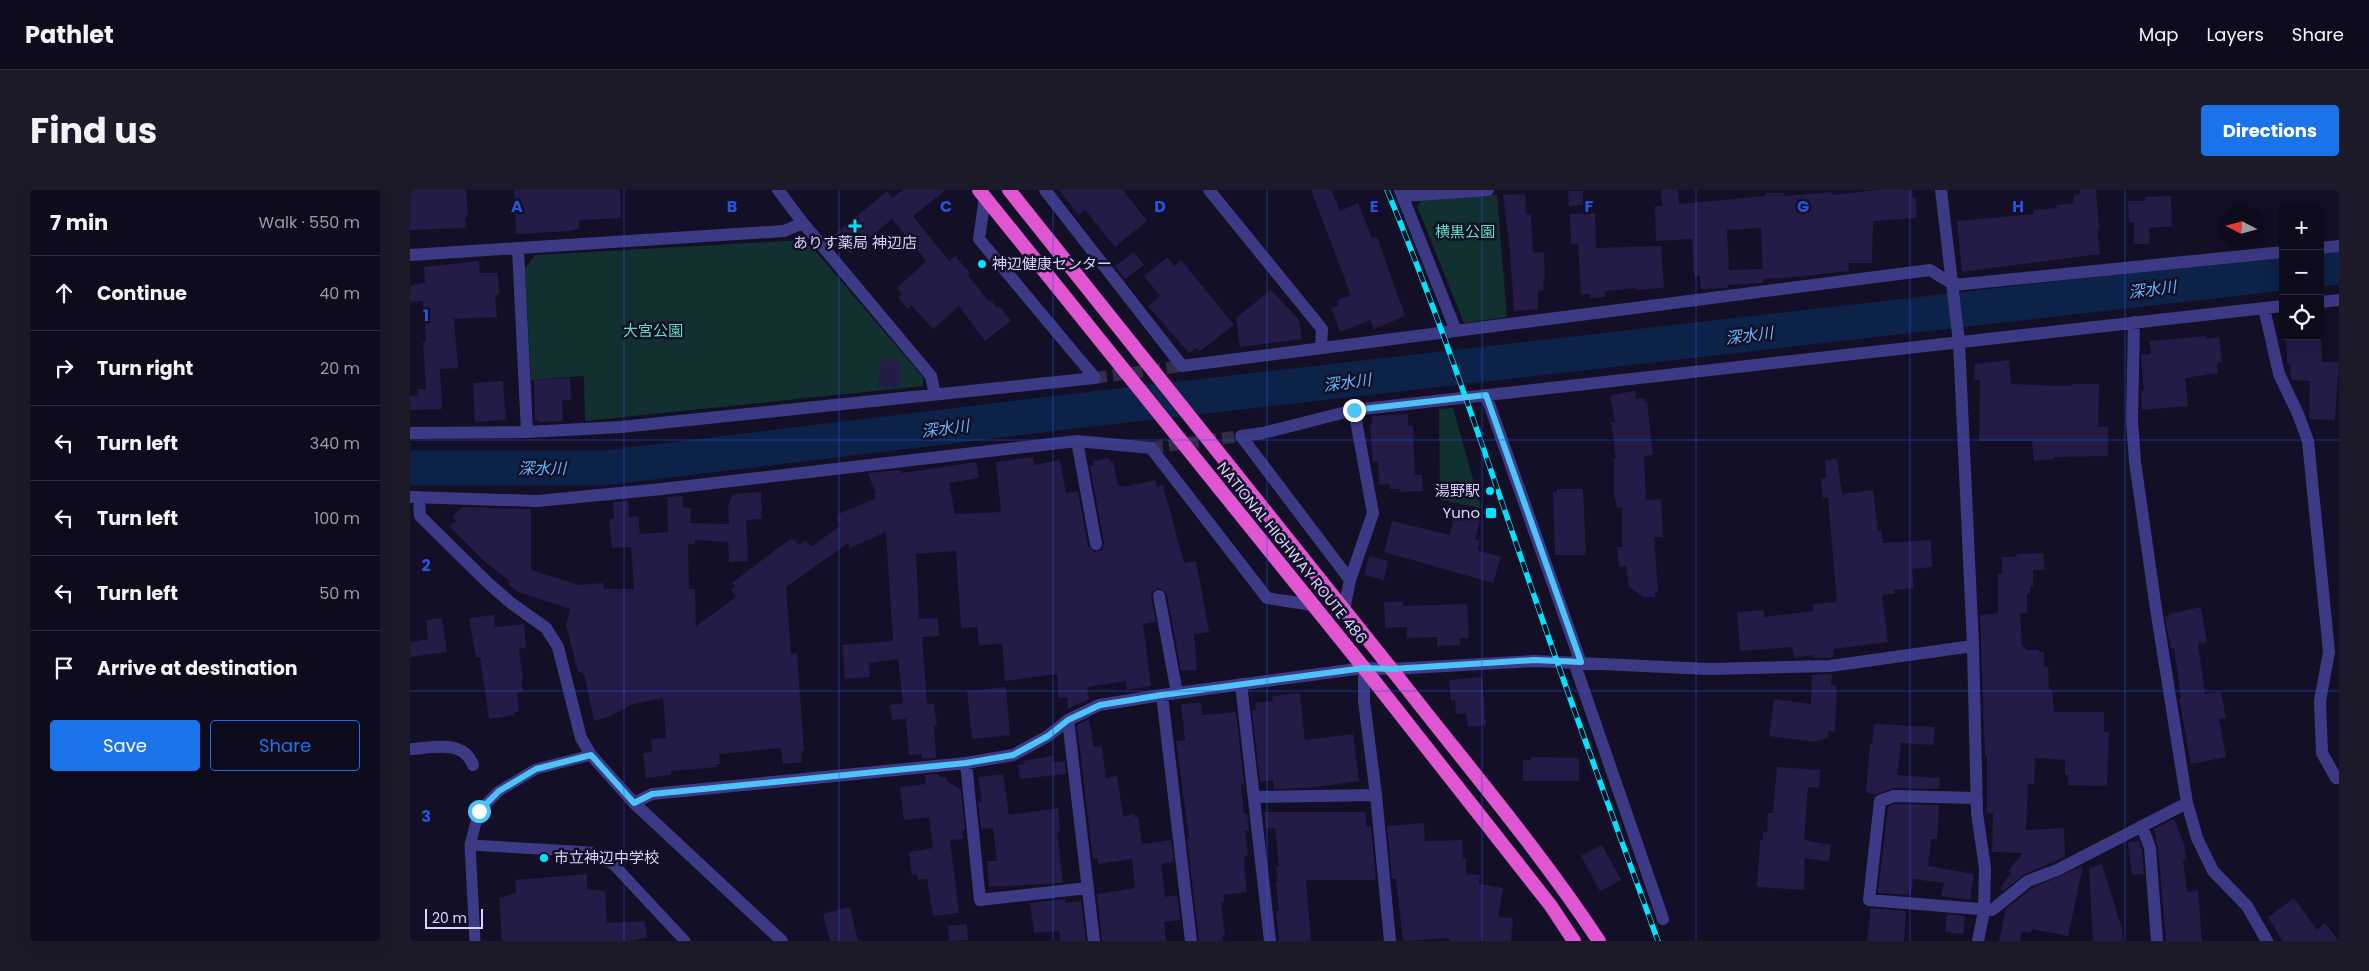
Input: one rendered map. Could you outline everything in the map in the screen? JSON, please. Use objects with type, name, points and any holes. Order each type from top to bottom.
[{"type":"highway","name":"NATIONAL HIGHWAY ROUTE 486","points":[[1009,190],[1392,669],[1568,894],[1599,941]]},
{"type":"highway","name":"NATIONAL HIGHWAY ROUTE 486","points":[[982,194],[1364,668],[1551,906],[1574,941]]},
{"type":"street","points":[[778,190],[803,223],[931,376],[935,394]]},
{"type":"street","points":[[1009,190],[1018,190]]},
{"type":"street","points":[[1045,190],[1182,366],[1930,270],[1954,285],[2279,252]]},
{"type":"street","points":[[1209,190],[1322,329],[1321,348]]},
{"type":"street","points":[[1456,331],[1401,193],[1488,190]]},
{"type":"street","points":[[1942,190],[1959,342],[1974,646],[1977,813],[1985,868],[1984,911],[1978,941]]},
{"type":"street","points":[[410,432],[527,432],[621,427],[1096,378],[979,239],[982,194]]},
{"type":"street","points":[[410,255],[784,232],[803,223]]},
{"type":"street","points":[[2324,248],[2339,246]]},
{"type":"street","points":[[518,249],[527,432]]},
{"type":"street","points":[[2324,302],[2339,300]]},
{"type":"street","points":[[1350,580],[1241,436],[1263,433],[1354,410],[2279,306]]},
{"type":"street","points":[[2264,308],[2278,374],[2298,414],[2308,441],[2329,652],[2320,701],[2322,753],[2336,778],[2339,778]]},
{"type":"street","points":[[2134,322],[2132,421],[2135,462],[2187,803],[2197,838],[2213,871],[2247,906],[2267,941]]},
{"type":"street","points":[[1486,395],[1664,919]]},
{"type":"street","points":[[1344,610],[1350,580],[1373,513],[1354,410]]},
{"type":"street","points":[[782,941],[634,803],[591,755],[582,738],[558,647],[546,628],[511,603],[488,583],[420,516],[415,497],[537,501],[662,490],[1077,441],[1151,448],[1267,598],[1312,605]]},
{"type":"street","points":[[1077,441],[1096,544]]},
{"type":"street","points":[[1159,596],[1177,693]]},
{"type":"street","points":[[634,803],[652,794],[966,763],[1013,755],[1048,736],[1068,720],[1100,705],[1364,668],[1392,669],[1534,660],[1709,669],[1830,666],[1974,646]]},
{"type":"street","points":[[1364,668],[1364,701],[1376,795],[1390,941]]},
{"type":"street","points":[[1241,684],[1270,941]]},
{"type":"street","points":[[1162,695],[1191,941]]},
{"type":"street","points":[[1068,720],[1094,941]]},
{"type":"street","points":[[410,750],[457,747],[470,755],[473,765]]},
{"type":"street","points":[[966,763],[980,900],[1088,888]]},
{"type":"street","points":[[1254,797],[1376,795]]},
{"type":"street","points":[[1977,798],[1894,796],[1880,801],[1869,900],[1984,911],[1998,907],[2028,881],[2057,870],[2187,803]]},
{"type":"street","points":[[2142,826],[2150,848],[2157,941]]},
{"type":"lane","points":[[475,941],[470,845],[479,811],[499,791],[536,769],[591,755]]},
{"type":"lane","points":[[470,845],[590,852],[614,865],[685,941]]},
{"type":"green space","name":"横黒公園","points":[[1497,195],[1507,317],[1464,323],[1417,206],[1425,197]]},
{"type":"green space","name":"大宮公園","points":[[806,240],[923,377],[923,386],[585,421],[584,376],[531,380],[525,268],[535,255]]},
{"type":"green space","points":[[1453,408],[1481,508],[1440,500],[1439,409]]},
{"type":"building","points":[[410,190],[466,190],[468,217],[465,217],[466,228],[410,230]]},
{"type":"building","points":[[514,190],[620,190],[621,218],[579,220],[579,229],[571,231],[516,234]]},
{"type":"building","points":[[903,190],[946,190],[913,216],[949,261],[955,256],[970,273],[968,275],[989,302],[991,300],[997,308],[999,306],[1011,321],[985,341],[959,306],[933,329],[911,305],[908,309],[898,297],[902,294],[897,288],[926,261],[892,219],[850,254],[834,235],[887,191],[892,198]]},
{"type":"building","points":[[1059,190],[1123,190],[1147,221],[1115,247],[1085,210],[1079,215]]},
{"type":"building","points":[[1311,190],[1331,190],[1340,211],[1358,203],[1372,238],[1377,237],[1405,316],[1374,329],[1370,320],[1340,332],[1331,308],[1339,305],[1337,300],[1351,295]]},
{"type":"building","points":[[1661,190],[1678,190],[1679,204],[1766,196],[1766,193],[1784,193],[1784,196],[1832,192],[1833,195],[1878,190],[1912,190],[1913,198],[1916,198],[1917,218],[1873,221],[1872,263],[1848,263],[1849,271],[1763,279],[1763,283],[1727,285],[1728,288],[1701,289],[1700,276],[1694,276],[1692,239],[1656,241],[1655,206],[1662,206]],"holes":[[[1761,228],[1763,269],[1729,270],[1727,230]]]},
{"type":"building","points":[[2079,190],[2096,190],[2100,254],[1962,272],[1957,221],[2034,214],[2033,210],[2057,208],[2056,205],[2074,203],[2074,195],[2080,194]]},
{"type":"building","points":[[1568,191],[1583,191],[1583,205],[1569,206]]},
{"type":"building","points":[[1525,194],[1526,215],[1531,214],[1533,253],[1544,252],[1544,290],[1538,291],[1538,309],[1514,311],[1510,250],[1503,195]]},
{"type":"building","points":[[2171,196],[2172,226],[2149,228],[2150,244],[2134,244],[2134,222],[2129,222],[2128,201],[2145,201],[2145,197]]},
{"type":"building","points":[[1595,213],[1596,248],[1661,246],[1664,288],[1605,291],[1605,297],[1590,298],[1590,294],[1581,294],[1578,243],[1571,244],[1570,214]]},
{"type":"building","points":[[1134,252],[1144,265],[1125,279],[1115,266]]},
{"type":"building","points":[[1168,257],[1174,266],[1181,260],[1234,325],[1200,351],[1197,348],[1189,353],[1148,306],[1160,296],[1144,276]]},
{"type":"building","points":[[479,261],[480,273],[498,273],[499,294],[495,295],[497,317],[454,319],[458,368],[440,369],[442,409],[410,410],[410,396],[418,395],[418,389],[426,389],[423,342],[426,341],[423,301],[410,302],[410,286],[425,282],[424,267]]},
{"type":"building","points":[[1271,290],[1299,320],[1302,339],[1240,347],[1236,318]]},
{"type":"building","points":[[2206,336],[2206,339],[2219,337],[2222,362],[2217,363],[2218,373],[2185,378],[2188,406],[2142,410],[2141,391],[2144,391],[2141,355],[2151,354],[2149,341]]},
{"type":"building","points":[[2286,340],[2321,340],[2322,362],[2339,362],[2335,420],[2309,419],[2310,381],[2291,380],[2290,364],[2287,364]]},
{"type":"building","points":[[881,359],[900,362],[899,388],[878,386]]},
{"type":"building","points":[[2009,360],[2011,384],[2072,386],[2072,384],[2099,384],[2098,427],[2108,427],[2108,456],[2054,457],[2054,459],[2034,461],[2032,441],[1979,441],[1980,380],[1974,380],[1975,364]]},
{"type":"building","points":[[570,378],[571,400],[562,400],[563,421],[538,422],[538,420],[535,420],[534,380]]},
{"type":"building","points":[[503,381],[506,420],[475,422],[473,383]]},
{"type":"building","points":[[1635,391],[1636,399],[1644,398],[1645,402],[1647,401],[1653,455],[1644,456],[1646,500],[1661,499],[1663,537],[1654,537],[1658,592],[1655,592],[1655,597],[1644,597],[1629,587],[1626,566],[1619,567],[1617,547],[1622,547],[1622,507],[1617,508],[1614,494],[1614,458],[1616,458],[1611,422],[1615,422],[1610,395]]},
{"type":"building","points":[[1408,414],[1408,426],[1413,426],[1415,475],[1422,475],[1423,491],[1399,492],[1400,489],[1390,489],[1390,484],[1379,485],[1378,461],[1373,462],[1370,425],[1372,425],[1372,416]]},
{"type":"building","points":[[1033,457],[1034,465],[1060,460],[1066,493],[1078,491],[1088,545],[1094,552],[1102,550],[1104,543],[1090,466],[1094,466],[1093,461],[1109,458],[1110,462],[1113,461],[1118,486],[1128,486],[1155,480],[1157,487],[1163,485],[1184,563],[1196,561],[1209,632],[1194,634],[1197,670],[1181,671],[1167,595],[1162,589],[1157,588],[1151,597],[1156,622],[1143,624],[1151,686],[1127,690],[1126,681],[1087,687],[1089,699],[1068,709],[1067,697],[1058,698],[1057,674],[1005,681],[1002,643],[979,646],[977,627],[961,628],[956,551],[916,554],[919,619],[938,618],[939,636],[922,637],[927,703],[934,704],[937,726],[934,727],[936,758],[922,759],[922,754],[909,755],[906,719],[892,720],[890,705],[903,703],[898,659],[869,663],[870,677],[845,679],[842,645],[893,641],[886,532],[850,548],[848,543],[786,587],[791,654],[797,653],[804,751],[801,751],[802,762],[783,764],[781,748],[719,754],[720,764],[716,764],[717,767],[671,771],[671,775],[646,778],[643,753],[652,752],[651,739],[666,738],[663,698],[633,704],[611,716],[594,721],[584,674],[582,675],[582,672],[578,672],[566,625],[570,609],[518,592],[508,584],[510,581],[485,562],[449,526],[456,521],[452,516],[463,507],[531,509],[531,570],[579,585],[603,583],[604,589],[634,589],[631,547],[612,548],[609,519],[614,518],[613,502],[628,501],[629,517],[638,516],[640,534],[668,532],[667,497],[683,496],[682,507],[691,508],[690,523],[729,524],[728,506],[733,494],[761,492],[762,519],[746,520],[748,561],[729,562],[728,542],[695,540],[695,544],[688,544],[689,589],[695,589],[696,626],[736,597],[731,590],[735,587],[732,583],[774,551],[791,539],[792,541],[794,539],[799,545],[806,540],[811,547],[840,526],[836,517],[839,516],[838,514],[875,499],[874,495],[876,494],[868,473],[900,470],[902,473],[976,462],[979,478],[949,483],[955,514],[1001,512],[996,462]]},
{"type":"building","points":[[1837,459],[1842,494],[1873,490],[1878,531],[1881,531],[1883,543],[1931,540],[1932,567],[1912,569],[1914,588],[1894,590],[1895,594],[1882,595],[1888,642],[1834,649],[1833,657],[1829,658],[1813,658],[1813,655],[1794,658],[1792,647],[1740,651],[1737,612],[1764,610],[1764,617],[1814,611],[1813,604],[1837,602],[1828,498],[1823,498],[1821,479],[1826,478],[1825,460]]},
{"type":"building","points":[[1557,489],[1583,489],[1586,555],[1555,555],[1553,492],[1557,492]]},
{"type":"building","points":[[1457,506],[1482,512],[1475,540],[1480,541],[1477,550],[1501,557],[1493,583],[1384,552],[1392,521],[1450,535]]},
{"type":"building","points":[[2043,553],[2045,570],[2033,570],[2033,587],[2030,586],[2030,594],[2027,594],[2027,613],[2020,613],[2022,647],[2025,647],[2026,650],[2044,652],[2044,667],[2048,667],[2049,690],[2052,689],[2054,712],[2104,712],[2104,732],[2109,732],[2107,786],[2068,785],[2068,775],[2065,775],[2065,760],[2035,758],[2034,784],[2028,784],[2026,830],[2064,828],[2065,857],[2025,874],[2003,891],[2000,888],[2011,873],[2008,871],[2023,853],[1992,852],[1993,814],[1987,813],[1987,756],[1985,756],[1980,615],[1998,613],[1998,574],[2002,574],[2002,557],[2017,557],[2016,554]]},
{"type":"building","points":[[1369,556],[1388,561],[1384,580],[1364,575]]},
{"type":"building","points":[[1403,601],[1403,606],[1467,604],[1469,638],[1460,638],[1460,645],[1437,646],[1437,637],[1407,638],[1407,627],[1385,628],[1384,602]]},
{"type":"building","points":[[2201,607],[2207,642],[2198,644],[2205,694],[2221,692],[2226,718],[2219,719],[2226,757],[2191,764],[2179,698],[2181,698],[2174,648],[2171,649],[2165,617],[2169,616],[2169,614]]},
{"type":"building","points":[[494,615],[495,627],[524,624],[526,648],[519,649],[523,690],[517,693],[519,712],[514,712],[515,715],[489,719],[480,657],[476,657],[469,618]]},
{"type":"building","points":[[442,618],[447,652],[410,657],[410,642],[428,639],[426,620]]},
{"type":"building","points":[[1832,674],[1831,685],[1837,686],[1835,732],[1828,731],[1828,737],[1816,742],[1769,736],[1774,699],[1811,704],[1812,675]]},
{"type":"building","points":[[1482,677],[1486,725],[1468,727],[1466,713],[1456,714],[1455,700],[1451,701],[1449,680]]},
{"type":"building","points":[[1006,687],[1010,735],[972,739],[967,691]]},
{"type":"building","points":[[1300,693],[1305,740],[1353,734],[1359,781],[1308,788],[1274,789],[1273,780],[1260,782],[1252,711],[1256,710],[1255,703],[1273,701],[1272,696]]},
{"type":"building","points":[[1201,703],[1202,715],[1236,712],[1244,784],[1241,785],[1244,814],[1247,814],[1249,831],[1245,831],[1248,855],[1245,856],[1244,863],[1247,892],[1224,895],[1224,902],[1221,902],[1225,936],[1222,937],[1223,941],[1199,941],[1187,839],[1189,838],[1176,741],[1185,740],[1181,704]]},
{"type":"building","points":[[1089,719],[1094,747],[1102,746],[1106,778],[1117,776],[1123,816],[1134,814],[1134,817],[1138,817],[1142,844],[1171,840],[1174,862],[1161,864],[1165,897],[1177,895],[1180,920],[1164,922],[1166,941],[1102,941],[1097,894],[1135,888],[1132,859],[1098,864],[1097,858],[1093,859],[1077,725]]},
{"type":"building","points":[[1874,724],[1935,727],[1933,745],[1901,743],[1897,775],[1940,778],[1939,789],[1894,788],[1875,795],[1866,792],[1870,744],[1872,744]]},
{"type":"building","points":[[1052,756],[1053,762],[1065,761],[1066,774],[1020,779],[1018,765],[1024,764],[1023,761]]},
{"type":"building","points":[[1531,757],[1579,758],[1579,781],[1523,781],[1523,760],[1531,760]]},
{"type":"building","points":[[1777,767],[1820,770],[1819,788],[1808,787],[1804,840],[1831,845],[1829,862],[1805,858],[1804,890],[1757,887],[1760,840],[1763,840],[1763,832],[1767,832],[1768,813],[1773,813]]},
{"type":"building","points":[[937,774],[941,777],[946,777],[947,781],[961,790],[965,830],[962,830],[963,839],[950,840],[959,913],[933,916],[927,879],[918,880],[917,874],[912,875],[909,852],[933,848],[929,817],[904,820],[900,787],[926,784],[925,775]]},
{"type":"building","points":[[1003,774],[1009,815],[1058,808],[1060,831],[1057,832],[1063,883],[989,887],[987,861],[997,861],[993,828],[981,829],[978,801],[982,803],[978,777]]},
{"type":"building","points":[[1895,804],[1939,805],[1937,839],[1931,839],[1928,866],[1974,874],[1970,900],[1941,896],[1944,883],[1913,879],[1911,895],[1878,893],[1888,807]]},
{"type":"building","points":[[1264,812],[1366,812],[1366,825],[1371,827],[1376,880],[1306,880],[1311,941],[1279,941],[1276,911],[1279,911],[1276,867],[1279,866],[1275,828],[1266,829]]},
{"type":"building","points":[[2174,819],[2184,844],[2186,860],[2183,860],[2187,892],[2198,890],[2202,941],[2166,941],[2158,847],[2154,829]]},
{"type":"building","points":[[1424,823],[1425,841],[1462,840],[1463,858],[1466,858],[1466,874],[1480,875],[1479,884],[1503,888],[1498,917],[1513,918],[1511,941],[1449,941],[1449,938],[1403,941],[1396,879],[1392,879],[1387,826]]},
{"type":"building","points":[[2139,841],[2142,850],[2144,874],[2132,875],[2128,842]]},
{"type":"building","points":[[1602,845],[1621,880],[1600,891],[1581,856]]},
{"type":"building","points":[[2102,864],[2122,929],[2123,941],[2093,941],[2089,868]]},
{"type":"building","points":[[2083,866],[2068,936],[2032,929],[2031,933],[2022,931],[2020,941],[1999,941],[2006,909],[2032,888]]},
{"type":"building","points":[[587,874],[587,889],[605,891],[607,923],[645,921],[647,938],[628,941],[502,941],[499,898],[516,893],[515,880]]},
{"type":"building","points":[[2294,898],[2317,930],[2325,923],[2339,941],[2283,941],[2268,917]]},
{"type":"building","points":[[1065,899],[1065,903],[1081,901],[1086,941],[1060,941],[1059,931],[1034,933],[1030,903]]},
{"type":"building","points":[[850,907],[858,941],[830,941],[823,914]]},
{"type":"building","points":[[1871,908],[1906,911],[1904,941],[1867,941]]},
{"type":"building","points":[[1947,914],[1965,916],[1963,934],[1945,932]]},
{"type":"building","points":[[967,924],[968,940],[949,941],[948,926]]},
{"type":"waterway","name":"深水川","points":[[2324,269],[2339,267]]},
{"type":"waterway","name":"深水川","points":[[410,468],[604,468],[1066,412],[2279,273]]},
{"type":"tunnel","points":[[1095,378],[1182,366]]},
{"type":"tunnel","points":[[1151,448],[1241,436]]},
{"type":"railway","points":[[1387,190],[1446,343],[1566,686],[1658,941]]},
{"type":"place","name":"ありす薬局 神辺店","points":[[855,226]]},
{"type":"place","name":"神辺健康センター","points":[[982,264]]},
{"type":"place","name":"湯野駅","points":[[1490,491]]},
{"type":"place","name":"Yuno","points":[[1491,513]]},
{"type":"place","name":"市立神辺中学校","points":[[544,858]]},
{"type":"route","points":[[479,811],[499,791],[536,769],[591,755],[634,803],[652,794],[966,763],[1013,755],[1048,736],[1068,720],[1100,705],[1162,695],[1364,668],[1392,669],[1534,660],[1581,662],[1486,395],[1354,410]]}]
